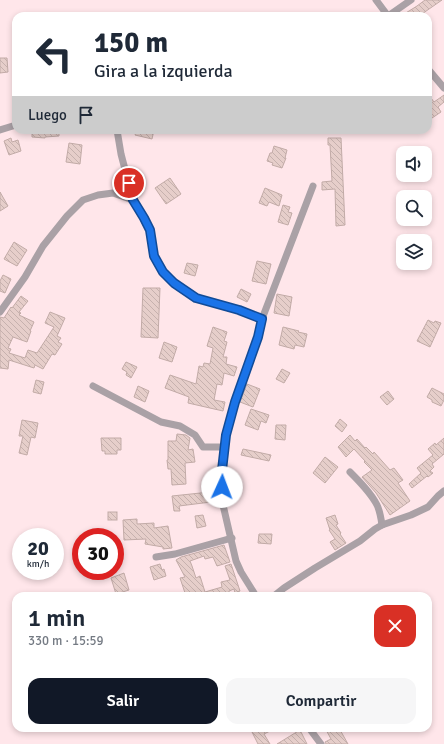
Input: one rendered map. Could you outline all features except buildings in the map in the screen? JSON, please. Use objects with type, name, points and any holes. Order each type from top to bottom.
[{"type":"street","points":[[376,0],[385,12]]},
{"type":"street","points":[[394,12],[412,0]]},
{"type":"street","points":[[432,74],[444,88]]},
{"type":"street","points":[[0,130],[12,126]]},
{"type":"street","points":[[118,134],[121,154],[133,200],[150,230],[154,256],[163,272],[174,283],[196,298],[239,310],[262,319]]},
{"type":"street","points":[[254,592],[236,561],[232,538],[223,505],[221,479],[226,435],[235,402],[258,337],[262,319],[313,186]]},
{"type":"street","points":[[0,312],[25,277],[42,246],[66,216],[83,200],[98,195],[113,193],[133,200]]},
{"type":"street","points":[[93,386],[161,422],[180,426],[195,435],[203,447],[225,447]]},
{"type":"street","points":[[350,472],[372,497],[378,507],[382,524]]},
{"type":"street","points":[[279,592],[360,541],[382,524],[411,515],[428,507],[444,491]]},
{"type":"street","points":[[156,557],[175,554],[232,538]]},
{"type":"street","points":[[312,732],[321,744]]},
{"type":"route","points":[[129,183],[133,200],[150,230],[154,256],[163,272],[174,283],[196,298],[239,310],[262,319],[258,337],[235,402],[226,435],[221,479],[222,487]]}]
